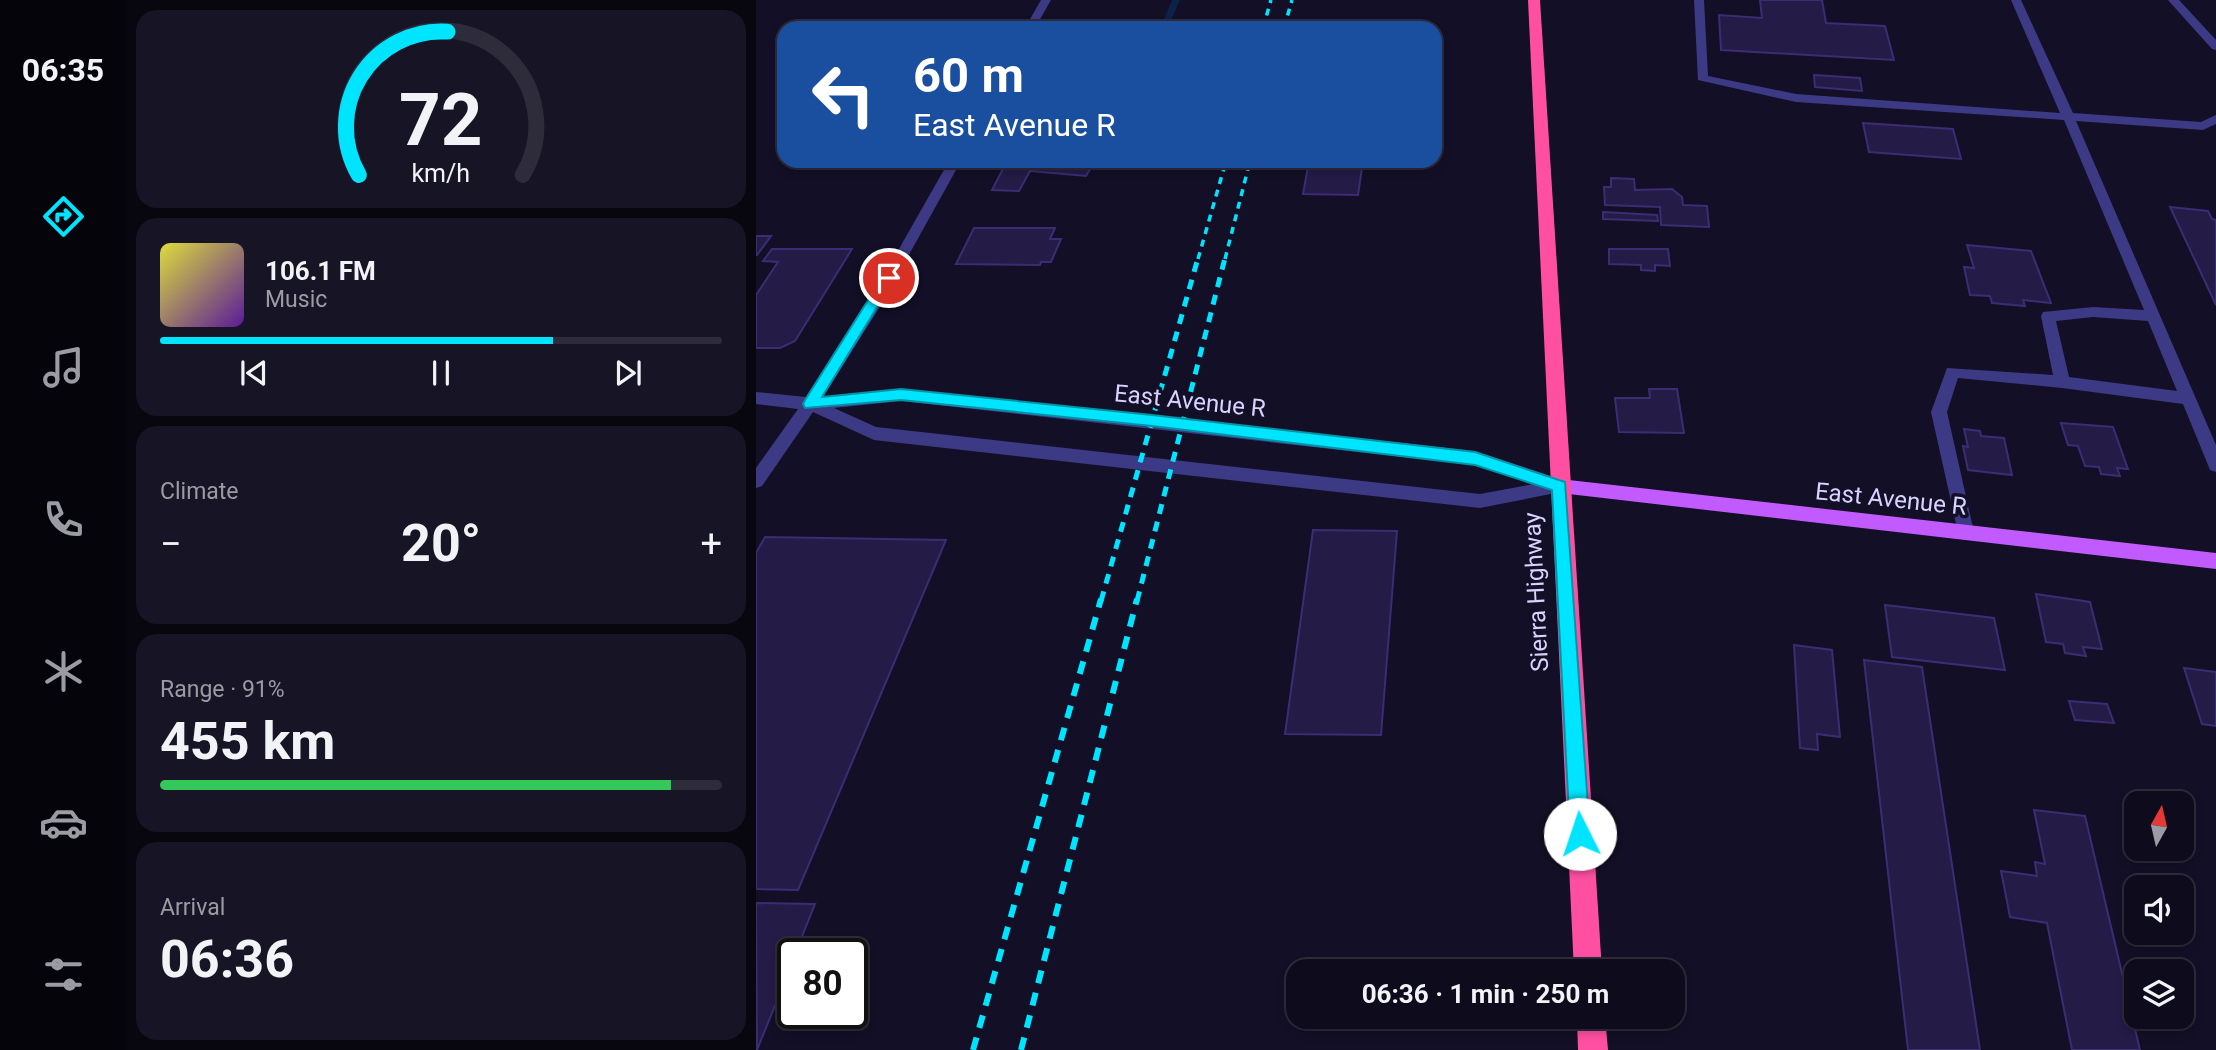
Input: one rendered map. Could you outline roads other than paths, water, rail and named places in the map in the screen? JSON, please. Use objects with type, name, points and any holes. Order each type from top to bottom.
[{"type":"highway","name":"Sierra Highway","points":[[1534,0],[1587,959]]},
{"type":"highway","points":[[1592,1029],[1593,1050]]},
{"type":"main road","name":"East Avenue R","points":[[1560,486],[2216,561]]},
{"type":"street","points":[[1034,21],[1046,0]]},
{"type":"street","points":[[1699,0],[1702,78],[1796,98],[2203,126],[2216,119]]},
{"type":"street","points":[[2016,0],[2216,465]]},
{"type":"street","points":[[2173,0],[2216,47]]},
{"type":"street","points":[[756,481],[810,404],[876,301],[951,168]]},
{"type":"street","points":[[2062,382],[2048,316],[2093,312],[2153,316]]},
{"type":"street","points":[[1965,532],[1939,412],[1952,372],[2062,382],[2188,399]]},
{"type":"street","name":"East Avenue R","points":[[756,398],[810,404],[901,394],[1152,421],[1475,458],[1560,486]]},
{"type":"street","name":"East Avenue R","points":[[810,404],[874,433],[1480,501],[1560,486]]},
{"type":"waterway","points":[[1167,21],[1176,0]]},
{"type":"railway","points":[[1265,21],[1271,0]]},
{"type":"railway","points":[[1286,21],[1292,0]]},
{"type":"railway","points":[[1198,259],[1224,168]]},
{"type":"railway","points":[[1225,259],[1248,168]]},
{"type":"railway","points":[[1101,601],[1198,258]]},
{"type":"railway","points":[[1137,601],[1225,258]]},
{"type":"railway","points":[[973,1050],[1101,599]]},
{"type":"railway","points":[[1021,1050],[1137,599]]}]
